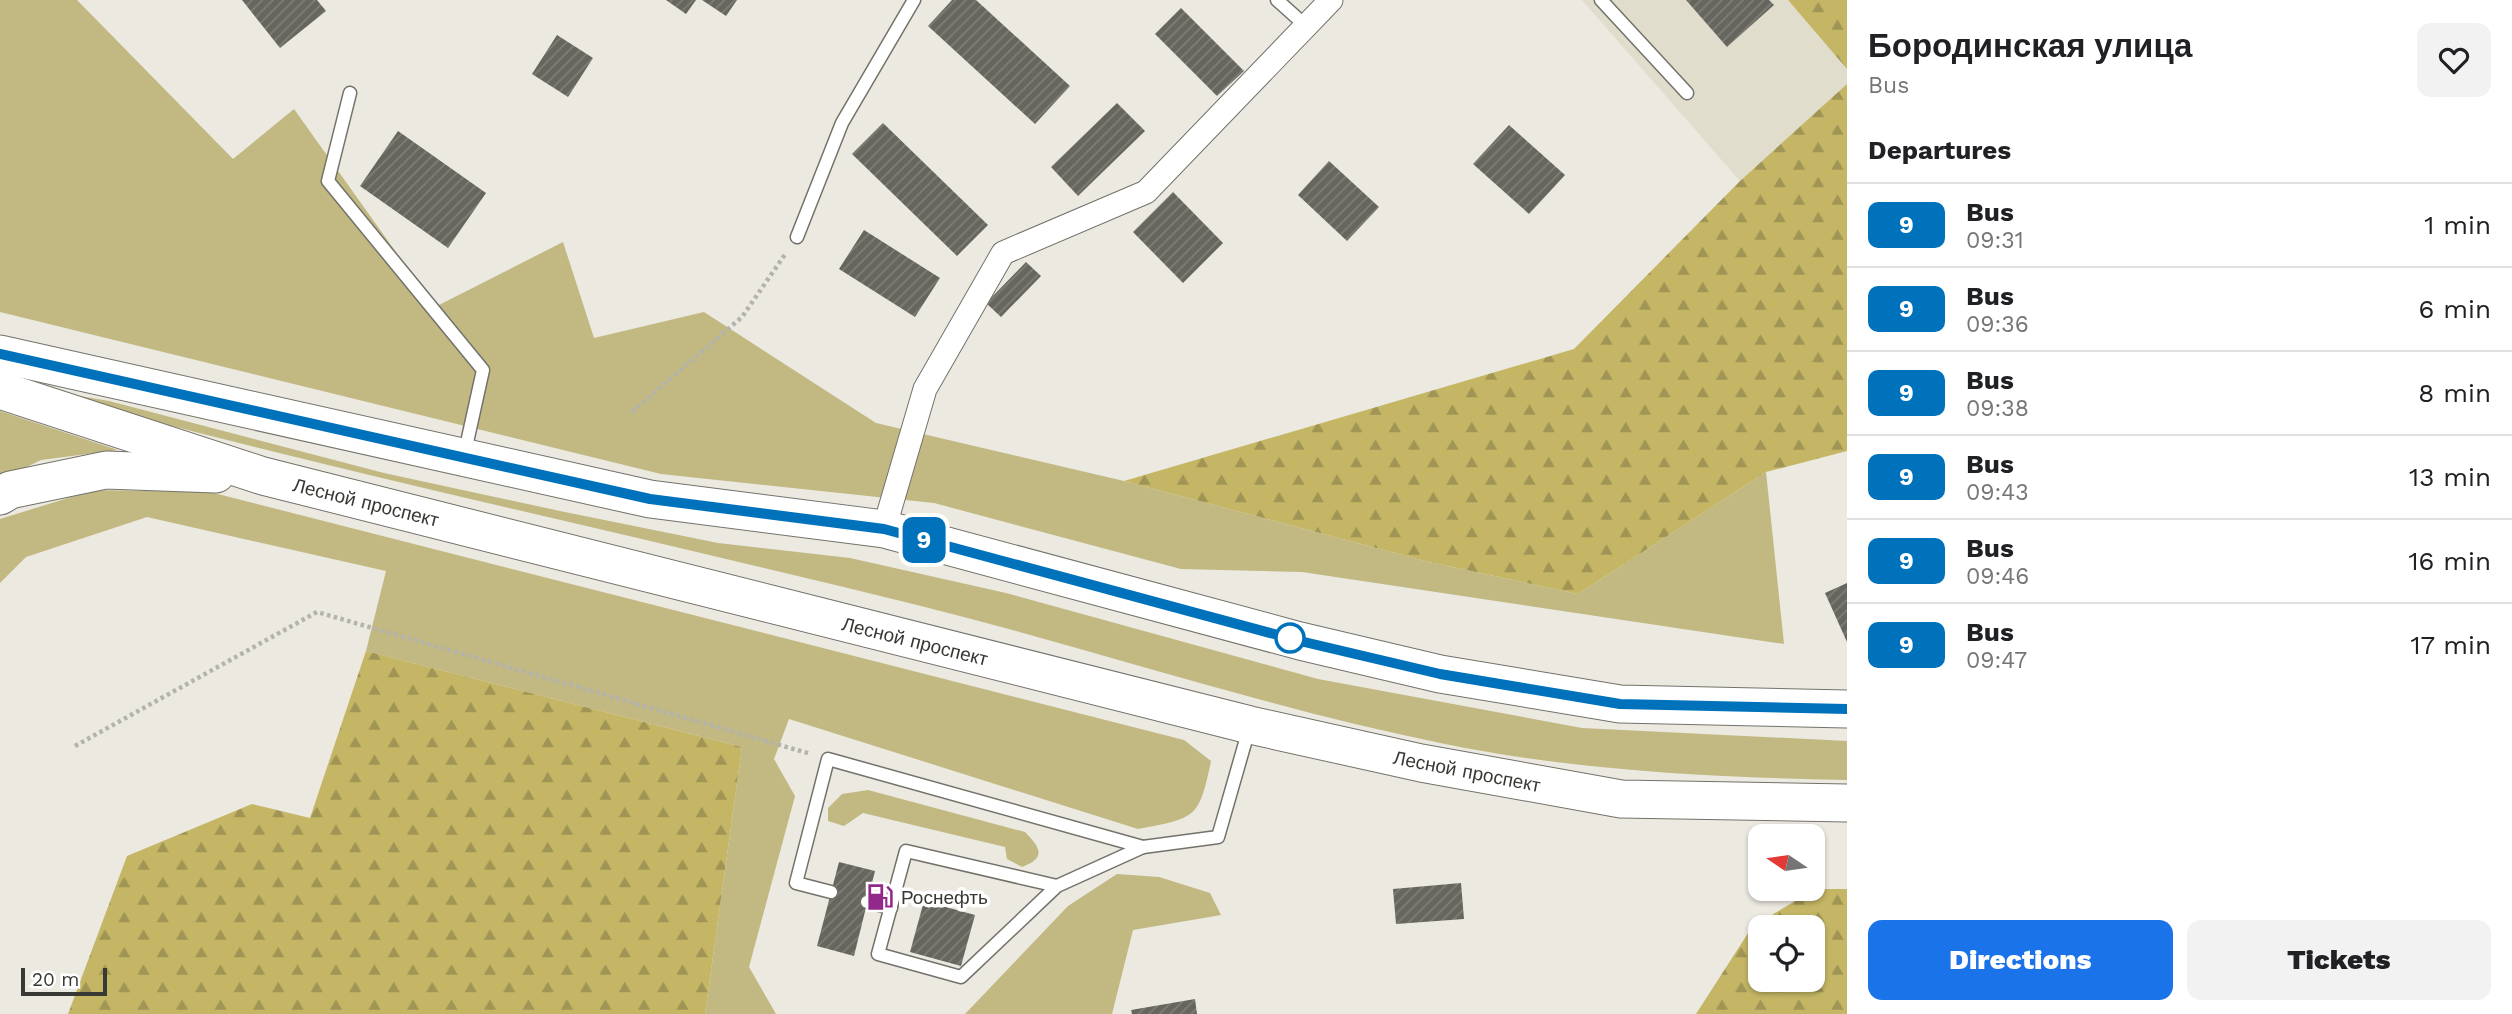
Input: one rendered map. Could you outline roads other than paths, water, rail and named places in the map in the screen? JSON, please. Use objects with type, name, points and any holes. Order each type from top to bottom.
[{"type":"main road","points":[[0,355],[650,499],[884,529],[1300,641],[1440,674],[1620,704],[1847,709]]},
{"type":"main road","name":"Лесной проспект","points":[[0,390],[263,476],[1250,725],[1421,763],[1621,799],[1847,803]]},
{"type":"main road","points":[[0,496],[10,490],[106,470],[263,476]]},
{"type":"street","points":[[884,529],[925,389],[1003,253],[1146,192],[1331,0]]},
{"type":"lane","points":[[797,237],[842,123],[914,0]]},
{"type":"lane","points":[[1278,0],[1306,26]]},
{"type":"lane","points":[[1601,0],[1687,93]]},
{"type":"lane","points":[[350,93],[328,181],[483,370],[464,456]]},
{"type":"lane","points":[[1057,886],[906,851],[878,954],[961,977],[1057,886],[1143,847],[1218,837],[1250,725]]},
{"type":"lane","points":[[831,892],[796,883],[828,759],[1143,847]]},
{"type":"lane","points":[[867,902],[891,908]]},
{"type":"place","name":"Роснефть","points":[[880,897]]}]
